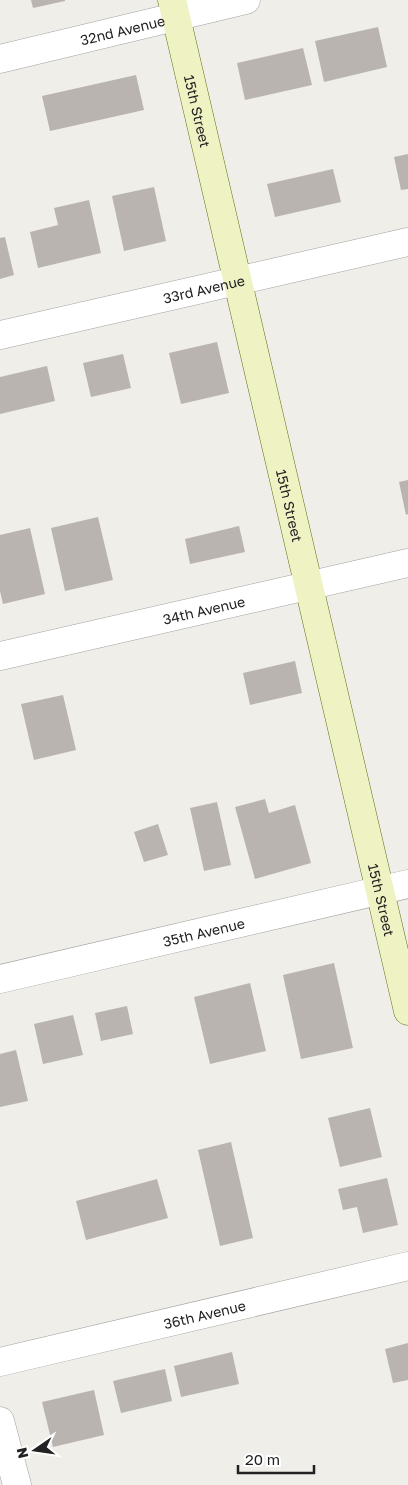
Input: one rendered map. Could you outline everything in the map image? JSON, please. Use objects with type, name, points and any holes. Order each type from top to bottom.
[{"type":"street","name":"32nd Avenue","points":[[0,59],[174,8],[246,0]]},
{"type":"street","name":"15th Street","points":[[174,8],[408,1011]]},
{"type":"street","name":"33rd Avenue","points":[[0,335],[408,242]]},
{"type":"street","name":"34th Avenue","points":[[0,656],[310,587],[408,563]]},
{"type":"street","name":"35th Avenue","points":[[0,979],[408,884]]},
{"type":"street","name":"36th Avenue","points":[[0,1362],[408,1266]]},
{"type":"street","points":[[0,1421],[17,1485]]},
{"type":"building","points":[[31,0],[65,0],[65,1],[33,8]]},
{"type":"building","points":[[378,27],[387,67],[324,82],[315,41]]},
{"type":"building","points":[[303,48],[312,85],[245,100],[237,63]]},
{"type":"building","points":[[136,75],[144,110],[50,131],[42,96]]},
{"type":"building","points":[[408,154],[408,189],[401,190],[394,157]]},
{"type":"building","points":[[333,169],[341,202],[275,217],[267,184]]},
{"type":"building","points":[[154,187],[166,241],[124,251],[112,196]]},
{"type":"building","points":[[89,200],[101,253],[38,268],[30,232],[58,225],[54,208]]},
{"type":"building","points":[[5,237],[14,275],[0,279],[0,238]]},
{"type":"building","points":[[217,342],[229,393],[181,404],[169,353]]},
{"type":"building","points":[[123,354],[131,388],[91,397],[83,363]]},
{"type":"building","points":[[47,366],[55,401],[0,414],[0,377]]},
{"type":"building","points":[[408,480],[408,514],[406,515],[399,482]]},
{"type":"building","points":[[98,517],[113,580],[65,591],[51,528]]},
{"type":"building","points":[[239,526],[245,552],[190,564],[185,539]]},
{"type":"building","points":[[30,528],[45,594],[3,604],[0,591],[0,535]]},
{"type":"building","points":[[295,661],[302,693],[250,705],[243,673]]},
{"type":"building","points":[[63,695],[76,750],[34,760],[21,704]]},
{"type":"building","points":[[265,799],[269,813],[295,805],[311,863],[255,879],[235,807]]},
{"type":"building","points":[[217,802],[231,865],[204,871],[190,808]]},
{"type":"building","points":[[158,824],[168,855],[144,862],[134,832]]},
{"type":"building","points":[[334,963],[353,1048],[301,1059],[283,975]]},
{"type":"building","points":[[250,983],[266,1051],[210,1064],[194,997]]},
{"type":"building","points":[[127,1006],[133,1034],[101,1041],[95,1013]]},
{"type":"building","points":[[73,1015],[83,1055],[43,1064],[34,1024]]},
{"type":"building","points":[[16,1050],[28,1101],[0,1107],[0,1054]]},
{"type":"building","points":[[370,1108],[382,1157],[340,1167],[328,1118]]},
{"type":"building","points":[[231,1142],[253,1238],[220,1246],[198,1150]]},
{"type":"building","points":[[387,1178],[398,1225],[363,1233],[357,1207],[343,1210],[338,1189]]},
{"type":"building","points":[[157,1179],[168,1218],[86,1240],[76,1201]]},
{"type":"building","points":[[408,1343],[408,1380],[393,1383],[385,1349]]},
{"type":"building","points":[[232,1352],[239,1384],[181,1397],[174,1366]]},
{"type":"building","points":[[165,1369],[172,1401],[121,1413],[113,1381]]},
{"type":"building","points":[[94,1390],[104,1435],[53,1447],[42,1402]]}]
